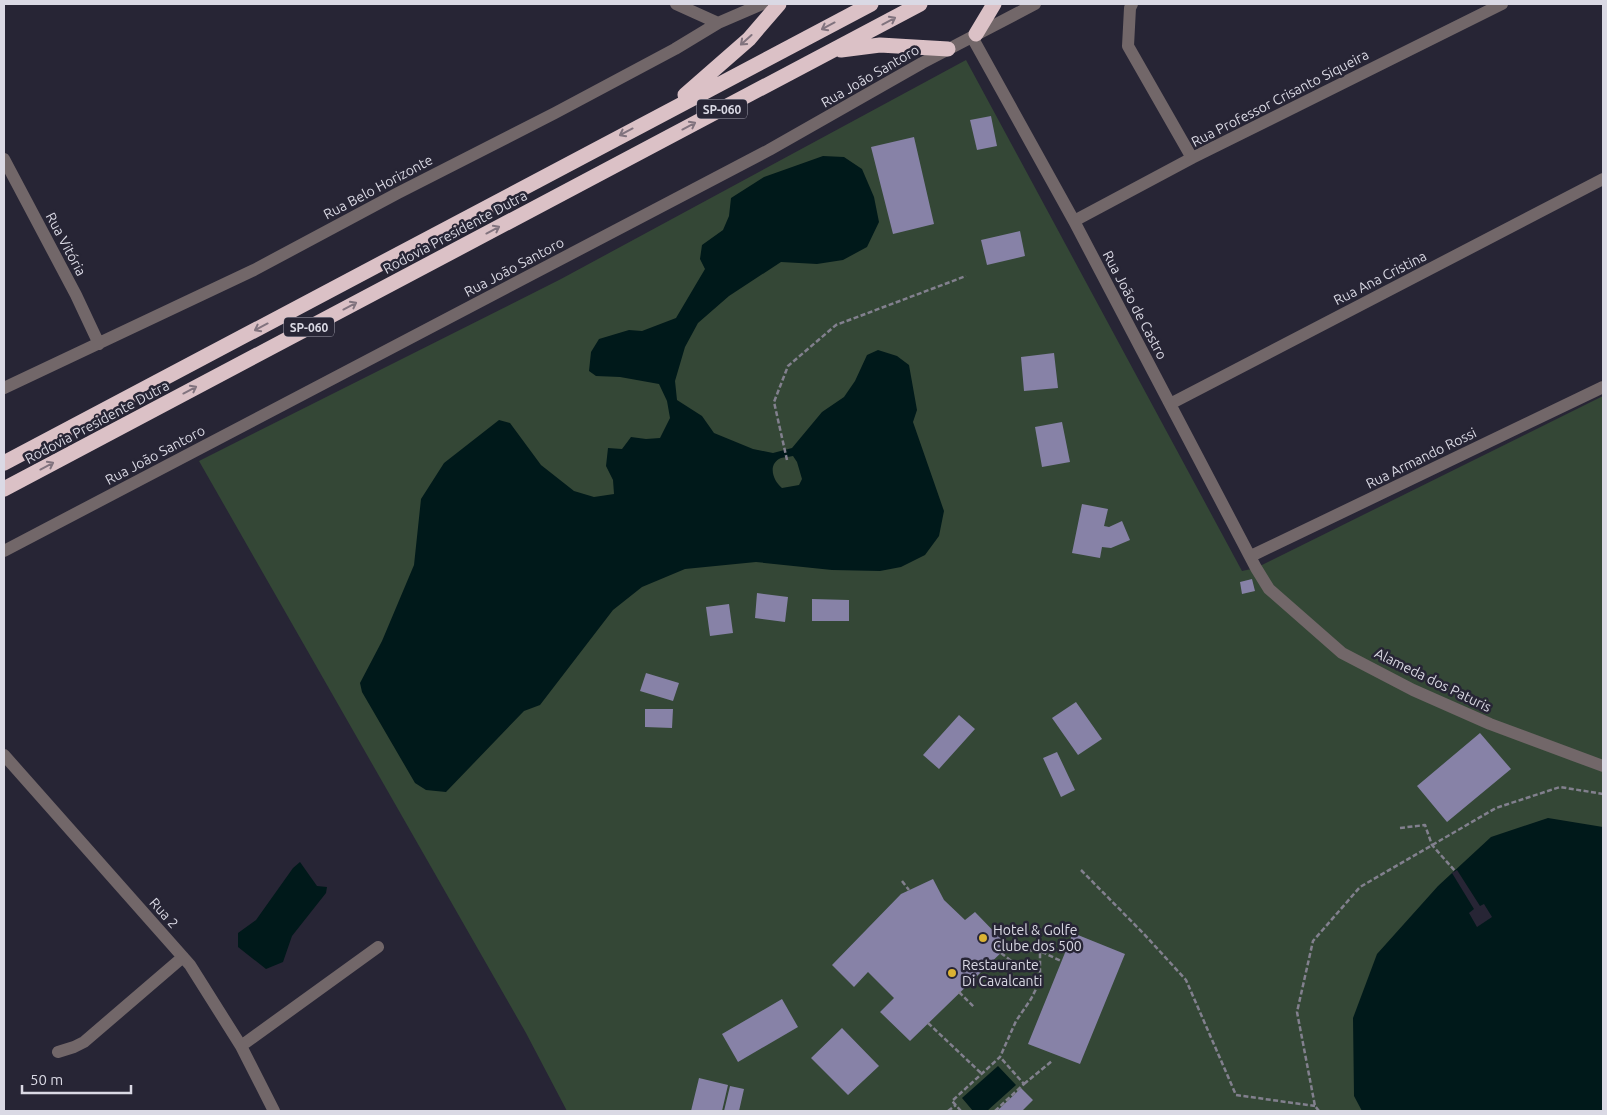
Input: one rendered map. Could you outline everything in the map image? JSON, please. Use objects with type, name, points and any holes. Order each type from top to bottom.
[{"type":"highway","points":[[670,109],[749,38],[779,4]]},
{"type":"highway","name":"Rodovia Presidente Dutra","points":[[4,463],[871,4]]},
{"type":"highway","name":"Rodovia Presidente Dutra","points":[[4,489],[920,4]]},
{"type":"highway","points":[[974,35],[994,4]]},
{"type":"highway","points":[[830,52],[880,45],[948,49]]},
{"type":"street","points":[[676,4],[718,23]]},
{"type":"street","name":"Rua Belo Horizonte","points":[[4,388],[254,270],[398,193],[555,113],[675,49],[718,23],[762,4]]},
{"type":"street","name":"Rua João Santoro","points":[[4,551],[769,150],[948,49],[1035,4]]},
{"type":"street","points":[[1132,4],[1130,8],[1128,46],[1192,158]]},
{"type":"street","name":"Rua Professor Crisanto Siqueira","points":[[1074,221],[1192,158],[1502,4]]},
{"type":"street","name":"Rua João de Castro","points":[[974,35],[1256,568],[1269,589]]},
{"type":"street","name":"Rua Vitória","points":[[4,159],[76,295],[99,344]]},
{"type":"street","name":"Rua Ana Cristina","points":[[1170,404],[1603,179]]},
{"type":"street","name":"Rua Armando Rossi","points":[[1251,556],[1603,387]]},
{"type":"street","name":"Alameda dos Paturis","points":[[1269,589],[1342,652],[1358,661],[1413,690],[1490,724],[1603,766]]},
{"type":"street","name":"Rua 2","points":[[4,756],[190,965],[241,1046],[274,1111]]},
{"type":"street","points":[[241,1046],[378,946]]},
{"type":"street","points":[[58,1052],[84,1042],[183,957]]},
{"type":"path","points":[[786,460],[774,402],[788,366],[836,324],[966,276]]},
{"type":"path","points":[[1319,1111],[1315,1106],[1297,1012],[1313,941],[1360,887],[1496,808],[1560,788],[1603,794]]},
{"type":"path","points":[[1400,828],[1425,825],[1432,845],[1455,871]]},
{"type":"path","points":[[1080,870],[1144,934],[1186,980],[1236,1095],[1315,1106]]},
{"type":"path","points":[[902,882],[909,890]]},
{"type":"path","points":[[1027,950],[1040,952],[1061,961]]},
{"type":"path","points":[[961,1111],[952,1102],[1000,1057],[1016,1021],[1031,999],[1040,981],[1040,952]]},
{"type":"path","points":[[1001,953],[1014,963]]},
{"type":"path","points":[[959,992],[974,1007]]},
{"type":"path","points":[[928,1023],[982,1074]]},
{"type":"path","points":[[1000,1057],[1024,1084]]},
{"type":"path","points":[[994,1111],[1052,1061]]},
{"type":"path","points":[[948,1111],[956,1105]]},
{"type":"shaded area","points":[[966,60],[1242,571],[1256,568],[1603,396],[1603,1111],[567,1111],[526,1033],[199,461],[561,279]]},
{"type":"shaded area","points":[[823,156],[844,157],[862,169],[874,197],[879,222],[867,247],[843,260],[817,264],[781,262],[729,296],[698,323],[685,347],[675,381],[677,400],[702,416],[714,433],[753,449],[773,453],[792,448],[822,412],[844,397],[855,381],[867,355],[878,350],[897,356],[909,365],[917,410],[913,422],[944,511],[939,536],[925,555],[901,567],[880,571],[832,570],[756,562],[685,569],[642,587],[613,610],[540,705],[524,711],[446,792],[426,790],[415,783],[362,692],[360,683],[382,641],[414,565],[421,499],[444,463],[499,420],[510,423],[541,465],[574,491],[594,497],[614,494],[613,480],[606,466],[608,448],[622,449],[631,437],[660,438],[670,418],[667,401],[659,384],[620,377],[596,376],[589,371],[591,352],[599,339],[629,330],[642,331],[676,318],[705,269],[700,259],[702,245],[723,230],[729,216],[731,198],[764,177]],"holes":[[[793,456],[797,462],[802,479],[799,485],[782,488],[774,477],[774,464],[781,458]]]},
{"type":"shaded area","points":[[1548,818],[1603,827],[1603,1111],[1362,1111],[1354,1096],[1353,1018],[1377,954],[1438,886],[1491,837]]},
{"type":"shaded area","points":[[300,862],[317,886],[327,887],[326,893],[292,936],[283,962],[266,969],[238,947],[238,933],[256,920],[293,868]]},
{"type":"shaded area","points":[[998,1066],[1016,1085],[987,1111],[973,1111],[962,1098]]},
{"type":"pier","points":[[1457,870],[1480,906],[1484,904],[1492,917],[1477,927],[1469,913],[1474,909],[1452,873]]},
{"type":"building","points":[[991,116],[997,146],[977,150],[970,120]]},
{"type":"building","points":[[914,137],[934,224],[893,234],[871,147]]},
{"type":"building","points":[[1020,231],[1025,256],[987,265],[981,240]]},
{"type":"building","points":[[1054,353],[1058,388],[1024,391],[1021,357]]},
{"type":"building","points":[[1062,422],[1070,462],[1042,467],[1035,427]]},
{"type":"building","points":[[1082,504],[1108,509],[1104,526],[1109,527],[1122,521],[1130,540],[1111,548],[1102,547],[1100,558],[1072,553]]},
{"type":"building","points":[[1252,579],[1255,591],[1242,594],[1240,582]]},
{"type":"building","points":[[757,593],[788,597],[785,622],[755,618]]},
{"type":"building","points":[[812,599],[849,600],[849,621],[812,621]]},
{"type":"building","points":[[729,604],[733,633],[710,636],[706,607]]},
{"type":"building","points":[[646,673],[679,683],[673,701],[640,691]]},
{"type":"building","points":[[1076,702],[1102,739],[1078,755],[1052,718]]},
{"type":"building","points":[[645,709],[673,709],[672,728],[645,727]]},
{"type":"building","points":[[959,715],[975,729],[939,769],[923,755]]},
{"type":"building","points":[[1480,733],[1511,769],[1447,822],[1417,786]]},
{"type":"building","points":[[1057,752],[1075,790],[1061,797],[1043,758]]},
{"type":"building","points":[[933,879],[944,900],[965,920],[975,912],[1008,946],[910,1041],[880,1012],[894,998],[868,972],[854,987],[832,965],[901,894]]},
{"type":"building","points":[[1073,933],[1125,954],[1080,1064],[1028,1044]]},
{"type":"building","points":[[782,999],[798,1027],[738,1062],[722,1034]]},
{"type":"building","points":[[842,1028],[879,1066],[848,1095],[811,1058]]},
{"type":"building","points":[[699,1078],[728,1085],[722,1111],[691,1111]]},
{"type":"building","points":[[730,1086],[744,1089],[739,1111],[724,1111]]},
{"type":"building","points":[[1021,1088],[1033,1100],[1022,1111],[997,1111]]},
{"type":"place","name":"Hotel & Golfe Clube dos 500","points":[[983,938]]},
{"type":"place","name":"Restaurante Di Cavalcanti","points":[[952,973]]}]
